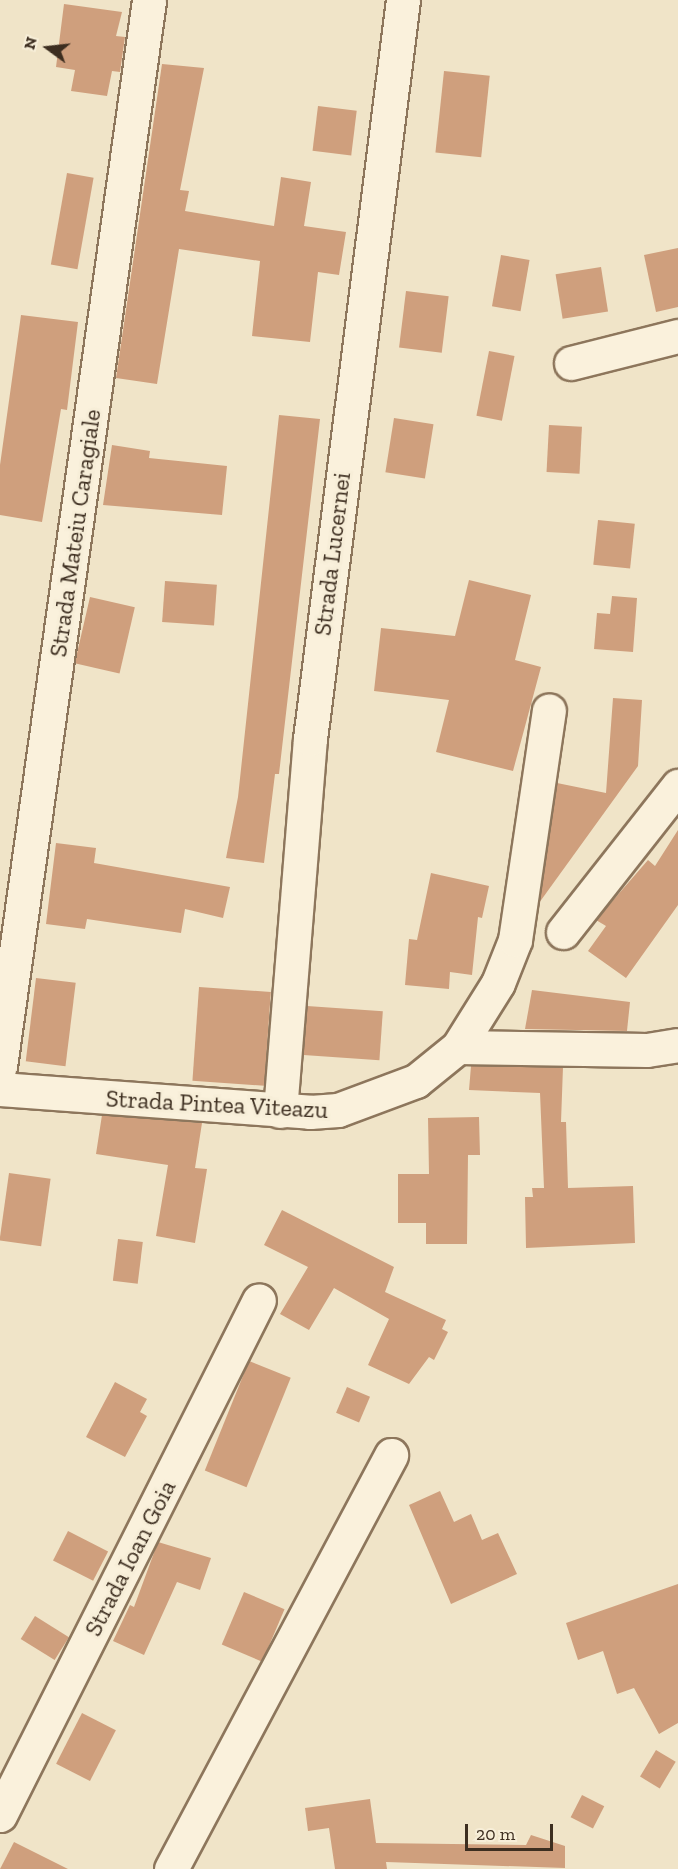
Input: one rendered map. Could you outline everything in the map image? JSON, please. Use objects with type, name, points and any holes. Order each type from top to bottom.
[{"type":"street","name":"Strada Mateiu Caragiale","points":[[0,1066],[149,0]]},
{"type":"street","name":"Strada Lucernei","points":[[280,1111],[310,740],[403,0]]},
{"type":"street","points":[[571,363],[678,336]]},
{"type":"street","name":"Strada Pintea Viteazu","points":[[0,1089],[280,1111],[338,1110],[376,1098],[416,1081],[458,1047],[498,983],[515,940],[549,711]]},
{"type":"street","points":[[562,932],[678,786]]},
{"type":"street","points":[[458,1047],[636,1050],[678,1045]]},
{"type":"street","name":"Strada Ioan Goia","points":[[0,1815],[259,1300]]},
{"type":"street","points":[[171,1869],[392,1455]]},
{"type":"building","points":[[64,4],[122,12],[116,36],[125,37],[120,72],[112,71],[107,96],[71,91],[75,70],[56,67]]},
{"type":"building","points":[[162,64],[204,68],[180,190],[189,191],[185,211],[274,226],[281,177],[311,182],[304,226],[346,232],[339,275],[318,272],[310,342],[252,336],[260,261],[179,249],[157,384],[116,378]]},
{"type":"building","points":[[444,71],[490,76],[481,157],[435,153]]},
{"type":"building","points":[[318,106],[357,111],[351,155],[313,151]]},
{"type":"building","points":[[67,173],[94,178],[77,269],[51,265]]},
{"type":"building","points":[[678,248],[678,307],[656,312],[644,255]]},
{"type":"building","points":[[501,255],[530,260],[521,311],[492,306]]},
{"type":"building","points":[[601,267],[608,311],[563,319],[556,274]]},
{"type":"building","points":[[406,291],[449,296],[442,353],[399,348]]},
{"type":"building","points":[[21,315],[78,322],[67,410],[61,409],[42,522],[0,515],[0,465]]},
{"type":"building","points":[[489,351],[515,356],[502,421],[476,416]]},
{"type":"building","points":[[279,415],[320,419],[279,774],[275,774],[264,863],[226,858],[238,797]]},
{"type":"building","points":[[394,418],[434,424],[425,479],[385,472]]},
{"type":"building","points":[[549,425],[582,427],[579,474],[547,472]]},
{"type":"building","points":[[112,445],[150,451],[149,458],[227,466],[222,515],[103,505]]},
{"type":"building","points":[[598,520],[635,524],[630,569],[593,565]]},
{"type":"building","points":[[469,580],[531,595],[515,660],[541,667],[513,771],[436,752],[449,700],[374,691],[381,628],[455,636]]},
{"type":"building","points":[[165,581],[217,585],[214,626],[162,622]]},
{"type":"building","points":[[612,596],[637,598],[633,652],[594,649],[597,613],[610,614]]},
{"type":"building","points":[[90,597],[135,607],[120,674],[75,663]]},
{"type":"building","points":[[613,698],[642,700],[638,766],[539,903],[557,783],[606,793]]},
{"type":"building","points":[[678,830],[678,905],[626,978],[588,951],[606,926],[596,920],[648,860],[655,866]]},
{"type":"building","points":[[56,843],[96,848],[94,863],[230,887],[223,918],[185,909],[181,933],[87,919],[85,929],[46,924]]},
{"type":"building","points":[[431,873],[489,886],[482,918],[478,917],[472,975],[450,972],[449,989],[405,985],[409,939],[417,940]]},
{"type":"building","points":[[36,978],[76,983],[65,1066],[26,1061]]},
{"type":"building","points":[[199,987],[271,992],[264,1086],[192,1081]]},
{"type":"building","points":[[532,990],[630,1002],[627,1031],[525,1029]]},
{"type":"building","points":[[307,1006],[383,1011],[379,1060],[304,1055]]},
{"type":"building","points":[[471,1066],[563,1067],[561,1122],[566,1122],[568,1188],[633,1186],[635,1243],[526,1248],[525,1197],[533,1197],[532,1188],[544,1188],[540,1093],[469,1090]]},
{"type":"building","points":[[102,1115],[202,1123],[195,1168],[207,1169],[195,1243],[156,1236],[168,1165],[96,1154]]},
{"type":"building","points":[[479,1117],[480,1155],[468,1155],[467,1244],[426,1244],[426,1223],[398,1223],[398,1174],[429,1174],[428,1118]]},
{"type":"building","points":[[9,1173],[51,1179],[41,1246],[0,1240]]},
{"type":"building","points":[[282,1210],[394,1267],[385,1292],[446,1320],[442,1329],[448,1332],[434,1360],[429,1357],[409,1384],[368,1365],[389,1319],[334,1288],[309,1330],[280,1314],[308,1267],[264,1245]]},
{"type":"building","points":[[118,1239],[143,1242],[138,1284],[113,1281]]},
{"type":"building","points":[[249,1361],[291,1378],[247,1487],[205,1470]]},
{"type":"building","points":[[115,1382],[147,1399],[140,1412],[147,1416],[125,1457],[86,1437]]},
{"type":"building","points":[[347,1387],[370,1397],[359,1423],[336,1413]]},
{"type":"building","points":[[440,1491],[454,1522],[471,1514],[482,1540],[498,1533],[517,1574],[451,1604],[409,1505]]},
{"type":"building","points":[[68,1531],[108,1551],[93,1581],[53,1560]]},
{"type":"building","points":[[158,1542],[211,1558],[200,1590],[177,1582],[144,1655],[113,1641],[130,1605],[134,1607]]},
{"type":"building","points":[[678,1584],[678,1723],[659,1734],[634,1688],[617,1694],[603,1651],[578,1660],[566,1623]]},
{"type":"building","points":[[244,1592],[285,1609],[262,1662],[222,1644]]},
{"type":"building","points":[[35,1616],[69,1637],[55,1660],[21,1639]]},
{"type":"building","points":[[82,1713],[116,1730],[90,1781],[56,1764]]},
{"type":"building","points":[[656,1750],[676,1762],[660,1788],[640,1777]]},
{"type":"building","points":[[582,1795],[604,1806],[593,1829],[571,1817]]},
{"type":"building","points":[[370,1799],[376,1843],[526,1845],[531,1835],[565,1846],[565,1868],[386,1862],[387,1869],[335,1869],[329,1828],[308,1831],[305,1808]]},
{"type":"building","points":[[14,1842],[68,1869],[0,1869]]}]
